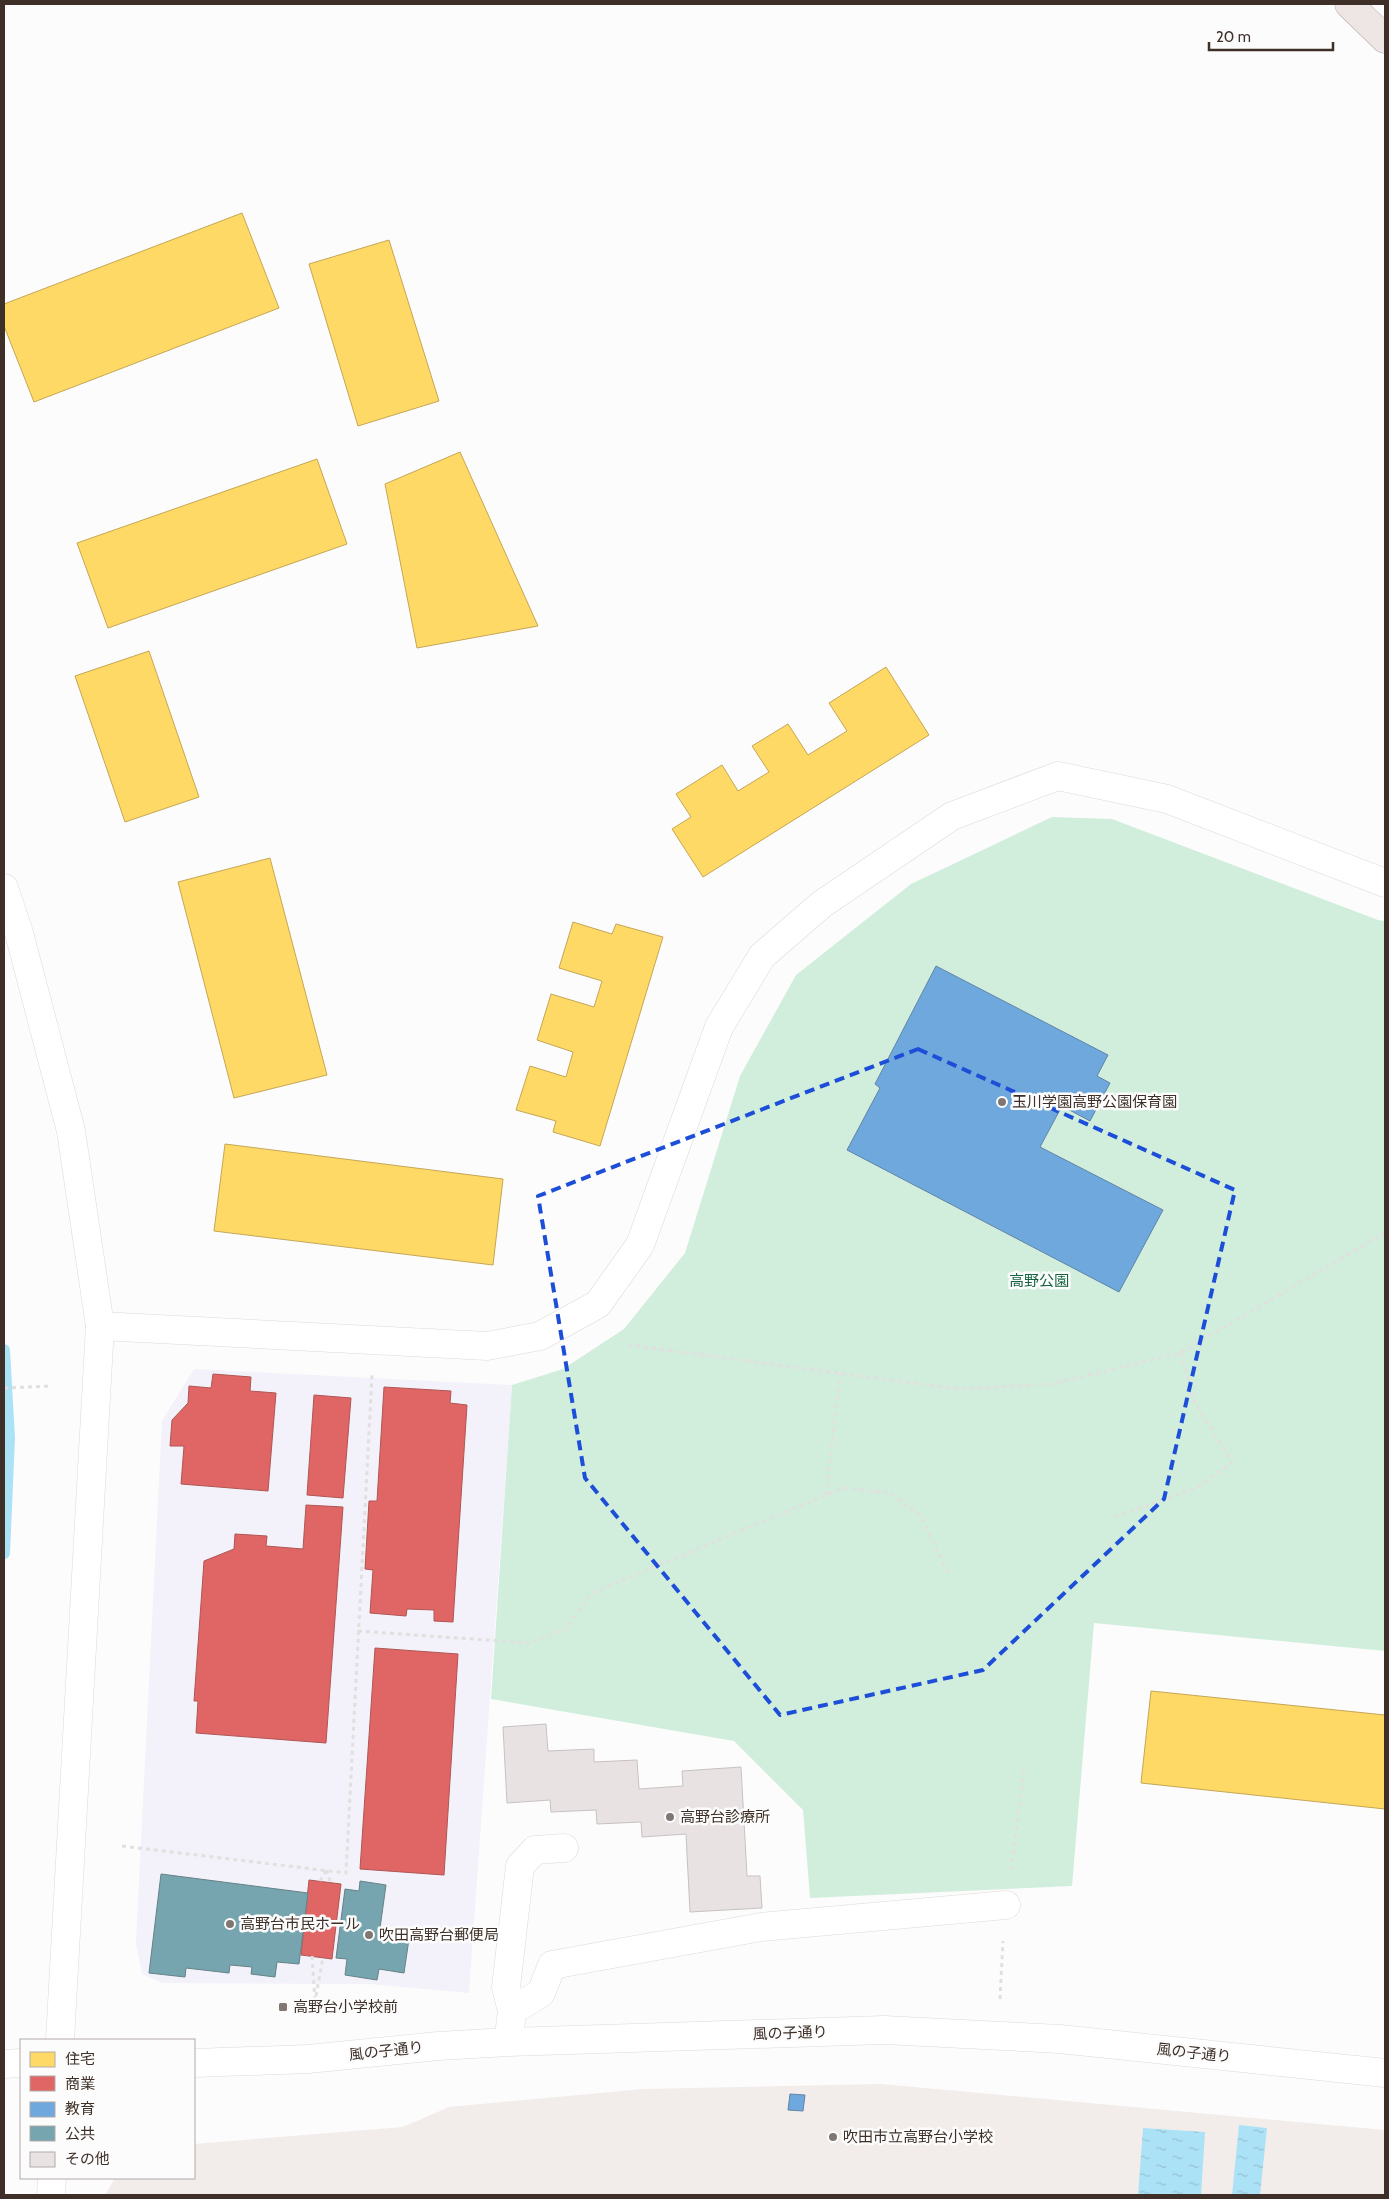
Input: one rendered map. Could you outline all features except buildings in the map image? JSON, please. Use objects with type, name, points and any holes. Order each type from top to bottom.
[{"type":"main road","points":[[1349,4],[1385,38]]},
{"type":"street","points":[[100,1326],[487,1346],[540,1336],[598,1304],[640,1245],[719,1026],[762,956],[822,904],[952,816],[1058,776],[1167,799],[1385,883]]},
{"type":"street","points":[[4,888],[19,933],[71,1131],[100,1326],[60,2039]]},
{"type":"street","points":[[508,2042],[512,2011],[506,1987],[520,1866],[535,1850],[564,1848]]},
{"type":"street","points":[[512,2011],[541,1993],[552,1965],[761,1927],[1006,1905]]},
{"type":"street","name":"風の子通り","points":[[195,2063],[308,2059],[438,2046],[508,2042],[884,2030],[1060,2039],[1385,2073]]},
{"type":"street","points":[[4,2064],[20,2063]]},
{"type":"street","points":[[51,2195],[52,2179]]},
{"type":"path","points":[[628,1345],[958,1389],[1052,1384],[1180,1353],[1385,1233]]},
{"type":"path","points":[[1115,1517],[1197,1488],[1232,1462],[1196,1403],[1180,1353]]},
{"type":"path","points":[[122,1846],[346,1873],[372,1367]]},
{"type":"path","points":[[826,1496],[840,1374]]},
{"type":"path","points":[[4,1388],[51,1386]]},
{"type":"path","points":[[358,1631],[529,1643],[566,1629],[592,1593],[843,1488],[889,1493],[921,1516],[948,1573]]},
{"type":"path","points":[[1000,2001],[1006,1905],[1024,1771]]},
{"type":"path","points":[[320,1881],[326,1870]]},
{"type":"path","points":[[326,1870],[330,1883]]},
{"type":"path","points":[[312,1956],[315,2001],[323,1957]]},
{"type":"highlighted area","points":[[918,1049],[1235,1190],[1164,1499],[983,1670],[780,1715],[585,1478],[538,1196]]},
{"type":"shaded area","points":[[194,1369],[512,1385],[469,1993],[369,1984],[162,1983],[142,1974],[136,1943],[162,1421]]},
{"type":"shaded area","name":"吹田市立高野台小学校","points":[[881,2084],[1385,2130],[1385,2195],[105,2195],[114,2179],[195,2179],[195,2144],[403,2127],[449,2107],[643,2089]]},
{"type":"green space","name":"高野公園","points":[[1052,817],[1112,819],[1378,920],[1385,921],[1385,1651],[1094,1623],[1072,1886],[810,1898],[803,1810],[734,1741],[491,1699],[512,1385],[563,1369],[624,1329],[685,1253],[740,1076],[796,975],[911,884]]},
{"type":"water","points":[[1239,2125],[1267,2128],[1260,2195],[1232,2195]]},
{"type":"water","points":[[1143,2128],[1205,2132],[1201,2195],[1138,2195]]},
{"type":"waterway","points":[[4,1350],[9,1438],[4,1553]]},
{"type":"place","name":"玉川学園高野公園保育園","points":[[1002,1102]]},
{"type":"place","name":"高野台診療所","points":[[670,1817]]},
{"type":"place","name":"高野台市民ホール","points":[[230,1924]]},
{"type":"place","name":"吹田高野台郵便局","points":[[369,1935]]},
{"type":"place","name":"高野台小学校前","points":[[283,2007]]},
{"type":"place","name":"吹田市立高野台小学校","points":[[833,2137]]}]
